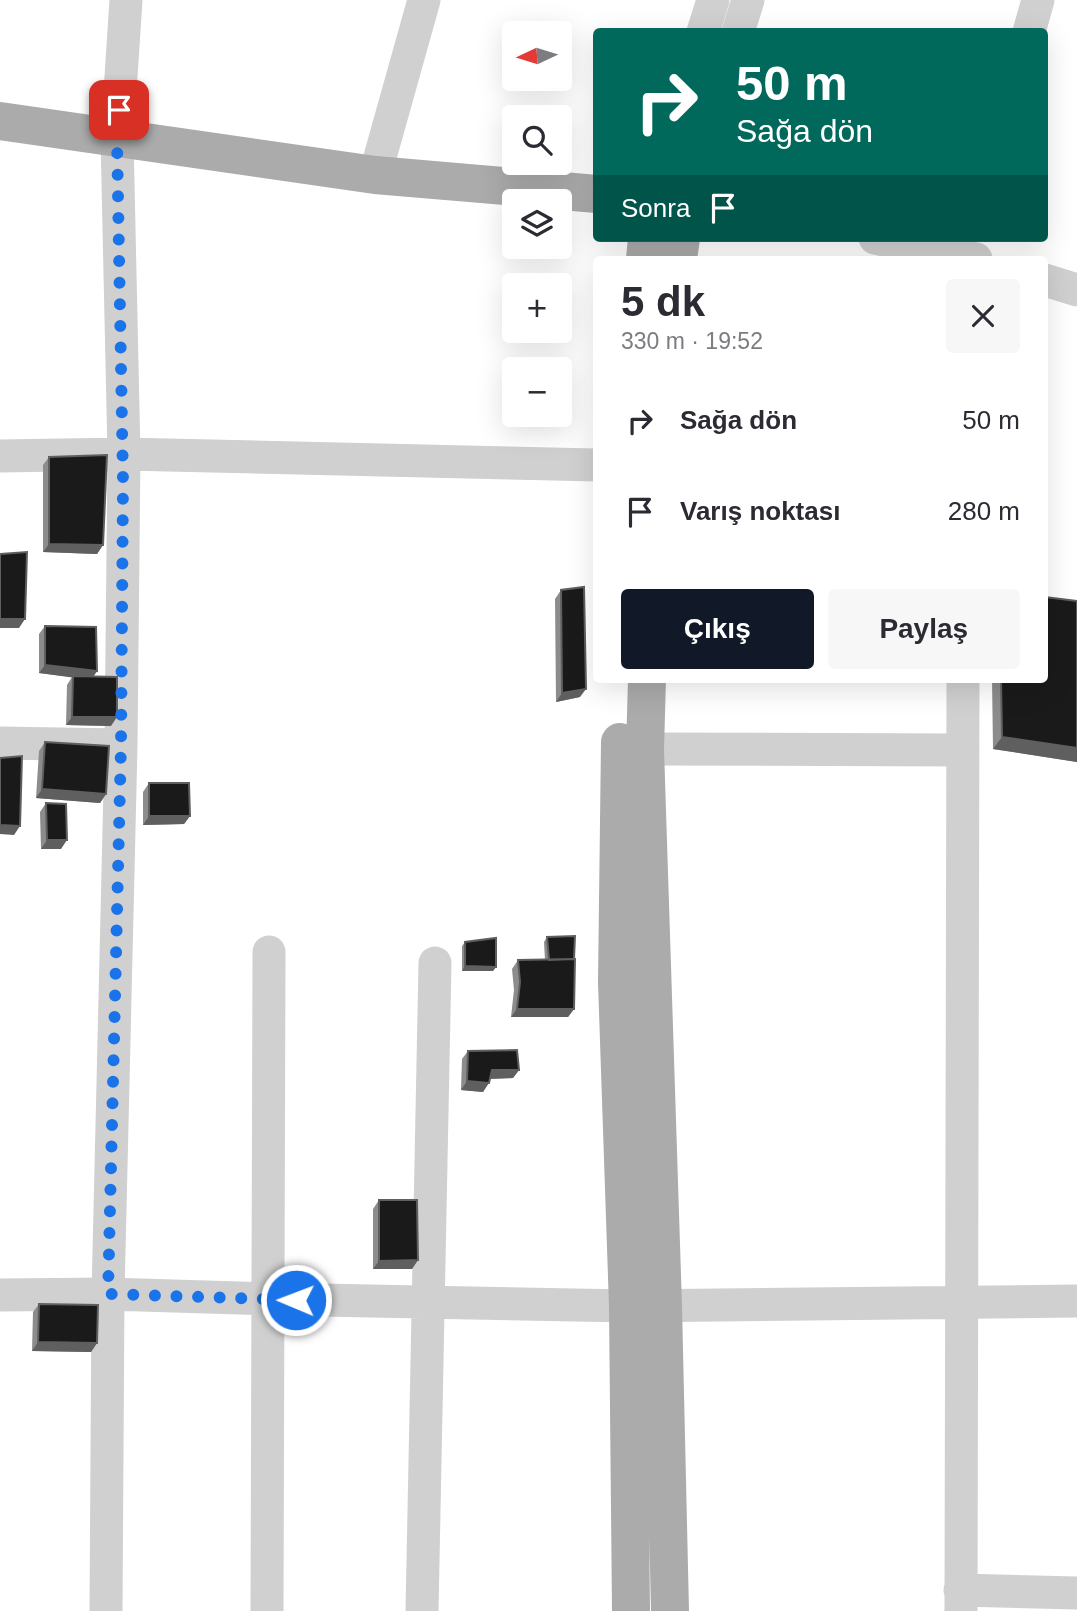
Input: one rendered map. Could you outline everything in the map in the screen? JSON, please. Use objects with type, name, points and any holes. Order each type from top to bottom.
[{"type":"main road","points":[[0,121],[375,175],[593,194]]},
{"type":"main road","points":[[621,683],[617,1003],[646,1306],[670,1611]]},
{"type":"main road","points":[[631,1611],[646,1306],[647,683]]},
{"type":"street","points":[[106,1611],[108,1294],[121,745],[124,454],[117,138],[126,0]]},
{"type":"street","points":[[375,175],[424,0]]},
{"type":"street","points":[[704,28],[713,0]]},
{"type":"street","points":[[739,28],[748,0]]},
{"type":"street","points":[[1030,28],[1038,0]]},
{"type":"street","points":[[900,242],[969,253]]},
{"type":"street","points":[[1048,281],[1077,290]]},
{"type":"street","points":[[0,456],[124,454],[593,465]]},
{"type":"street","points":[[963,683],[961,1600],[1077,1593]]},
{"type":"street","points":[[0,743],[121,745]]},
{"type":"street","points":[[645,749],[963,750]]},
{"type":"street","points":[[267,1611],[269,952]]},
{"type":"street","points":[[422,1611],[435,963]]},
{"type":"street","points":[[0,1295],[108,1294],[646,1306],[1077,1301]]},
{"type":"building","points":[[107,455],[103,545],[49,544],[49,457]]},
{"type":"building","points":[[27,552],[25,619],[0,619],[0,554]]},
{"type":"building","points":[[584,587],[586,689],[562,693],[561,590]]},
{"type":"building","points":[[1048,597],[1077,601],[1077,748],[1002,737],[1001,683],[1048,683]]},
{"type":"building","points":[[45,626],[96,627],[97,671],[45,665]]},
{"type":"building","points":[[73,676],[117,677],[117,717],[72,717]]},
{"type":"building","points":[[45,742],[109,746],[106,794],[42,789]]},
{"type":"building","points":[[22,756],[20,826],[0,825],[0,758]]},
{"type":"building","points":[[149,783],[189,783],[190,816],[149,816]]},
{"type":"building","points":[[46,803],[66,804],[67,840],[47,840]]},
{"type":"building","points":[[575,936],[574,959],[549,960],[547,937]]},
{"type":"building","points":[[496,938],[496,967],[465,966],[465,942]]},
{"type":"building","points":[[575,959],[574,1009],[517,1009],[520,982],[518,960]]},
{"type":"building","points":[[517,1050],[519,1070],[492,1070],[489,1083],[467,1081],[468,1051]]},
{"type":"building","points":[[379,1200],[417,1200],[418,1260],[379,1261]]},
{"type":"building","points":[[39,1304],[98,1305],[97,1343],[38,1342]]},
{"type":"route","points":[[119,110],[117,138],[124,454],[121,745],[108,1294],[296,1300]]}]
